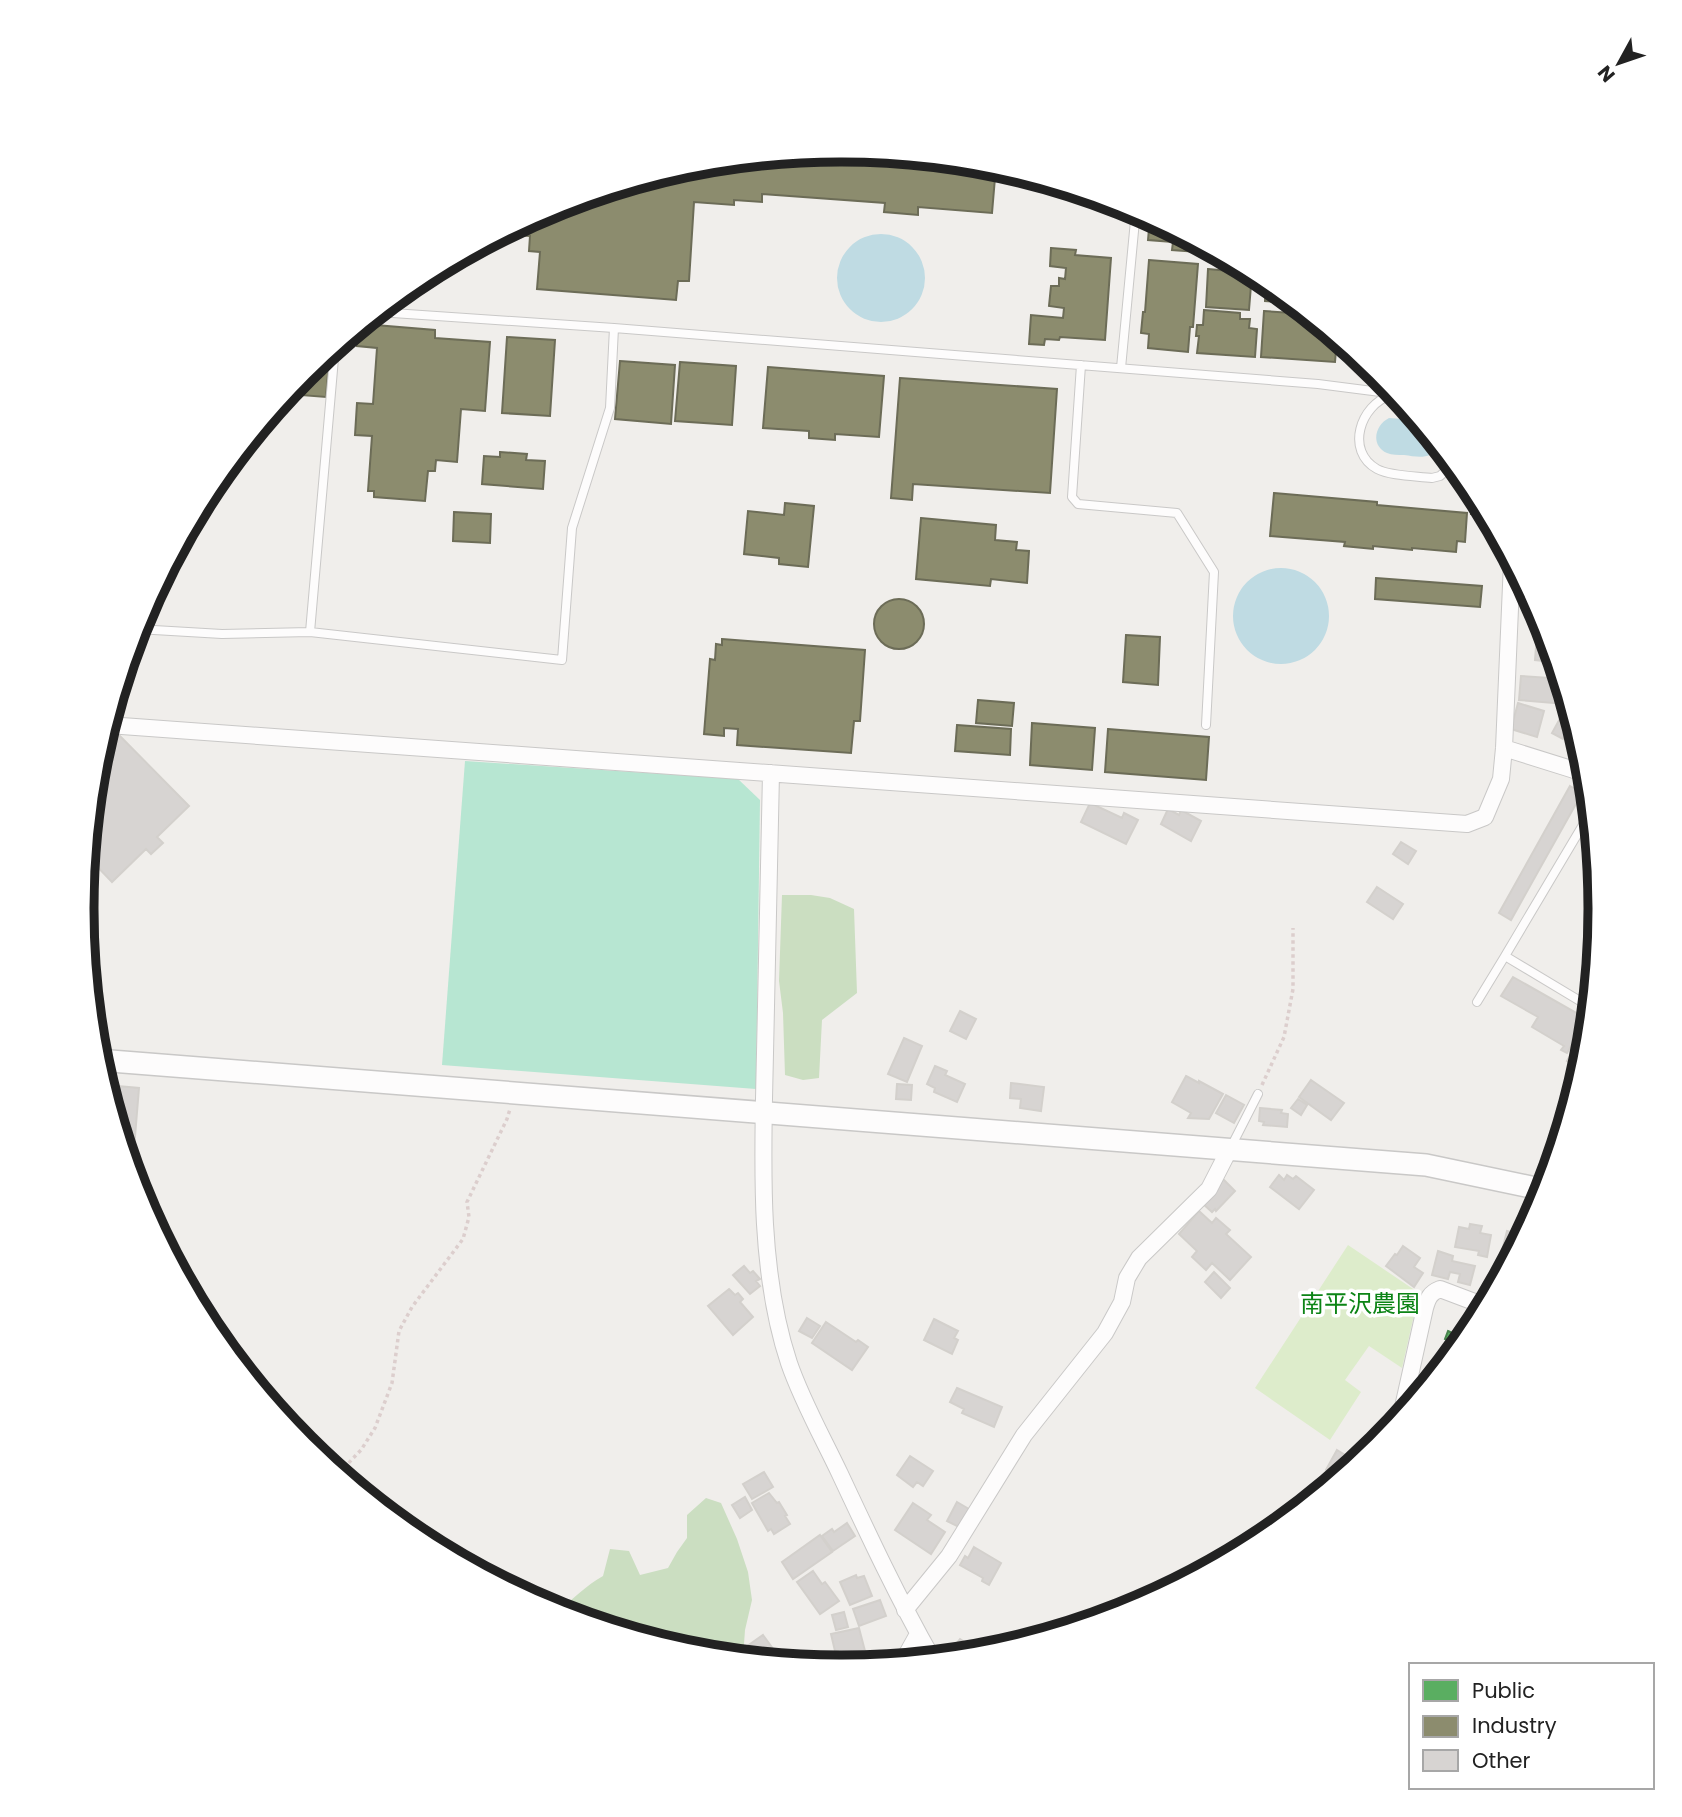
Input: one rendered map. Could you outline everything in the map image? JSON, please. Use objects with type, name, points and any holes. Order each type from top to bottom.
[{"type":"street","points":[[118,726],[1467,824],[1485,817],[1501,779],[1511,579]]},
{"type":"street","points":[[1504,748],[1574,770]]},
{"type":"street","points":[[771,773],[764,1203],[776,1309],[789,1363],[905,1610],[927,1650]]},
{"type":"street","points":[[111,1061],[1426,1165],[1533,1188]]},
{"type":"street","points":[[905,1610],[949,1556],[1024,1435],[1105,1334],[1122,1302],[1128,1278],[1139,1258],[1209,1189],[1229,1150]]},
{"type":"street","points":[[1405,1397],[1429,1297],[1440,1289],[1475,1302]]},
{"type":"street","points":[[908,1651],[918,1634]]},
{"type":"lane","points":[[1121,368],[1135,223]]},
{"type":"lane","points":[[391,313],[1121,368],[1318,384],[1379,392]]},
{"type":"lane","points":[[149,630],[222,634],[310,632],[562,660],[572,528],[610,408],[614,328]]},
{"type":"lane","points":[[310,632],[334,361]]},
{"type":"lane","points":[[1081,365],[1072,497],[1078,504],[1177,513],[1214,572],[1206,725]]},
{"type":"lane","points":[[1385,398],[1375,402],[1366,412],[1361,425],[1360,445],[1368,461],[1383,472],[1432,478],[1445,471]]},
{"type":"lane","points":[[1477,1002],[1582,826]]},
{"type":"lane","points":[[1505,956],[1581,1002]]},
{"type":"lane","points":[[1229,1150],[1258,1094]]},
{"type":"path","points":[[1258,1094],[1284,1037],[1293,989],[1293,928]]},
{"type":"path","points":[[345,1466],[361,1450],[375,1428],[392,1383],[400,1331],[412,1307],[463,1239],[469,1217],[467,1202],[507,1119],[510,1108],[509,1093]]},
{"type":"green space","points":[[465,761],[738,779],[760,800],[756,1089],[442,1065]]},
{"type":"green space","points":[[782,895],[830,898],[854,909],[857,993],[822,1020],[819,1078],[803,1080],[785,1075],[779,981]]},
{"type":"green space","name":"南平沢農園","points":[[1348,1245],[1419,1293],[1402,1368],[1369,1346],[1345,1380],[1361,1392],[1330,1440],[1255,1388]]},
{"type":"green space","points":[[706,1498],[721,1503],[737,1539],[748,1572],[752,1600],[744,1649],[648,1630],[568,1603],[603,1576],[610,1549],[629,1551],[640,1575],[668,1568],[687,1538],[687,1515]]},
{"type":"water","points":[[881,234],[898,238],[912,247],[921,261],[925,278],[921,295],[912,309],[898,318],[881,322],[864,318],[850,309],[841,295],[837,278],[841,261],[850,247],[864,238]]},
{"type":"water","points":[[1389,418],[1405,419],[1433,453],[1423,457],[1387,453],[1376,440],[1380,425]]},
{"type":"water","points":[[1281,568],[1299,571],[1315,582],[1326,598],[1329,616],[1326,634],[1315,650],[1299,661],[1281,664],[1263,661],[1247,650],[1236,634],[1233,616],[1236,598],[1247,582],[1263,571]]},
{"type":"building: Public","points":[[1448,1331],[1454,1334],[1449,1341],[1445,1339]]},
{"type":"building: Industry","points":[[841,162],[938,168],[995,178],[992,213],[918,207],[918,215],[884,212],[885,203],[762,194],[762,202],[734,200],[734,205],[694,202],[689,281],[678,281],[676,300],[537,289],[540,252],[529,251],[530,236],[519,235],[555,219],[648,187],[744,168]]},
{"type":"building: Industry","points":[[1149,229],[1195,252],[1172,250],[1173,242],[1148,240]]},
{"type":"building: Industry","points":[[1051,248],[1076,250],[1075,255],[1111,258],[1105,340],[1060,337],[1059,340],[1045,339],[1044,345],[1029,344],[1031,315],[1063,318],[1064,308],[1049,306],[1051,286],[1059,286],[1059,278],[1065,279],[1066,268],[1050,266]]},
{"type":"building: Industry","points":[[1149,260],[1198,264],[1193,327],[1190,327],[1188,352],[1148,348],[1149,334],[1141,333]]},
{"type":"building: Industry","points":[[1208,269],[1228,271],[1251,285],[1249,310],[1206,307]]},
{"type":"building: Industry","points":[[1265,295],[1275,302],[1265,301]]},
{"type":"building: Industry","points":[[1204,310],[1240,313],[1240,319],[1250,319],[1249,328],[1257,329],[1255,357],[1197,353],[1197,325],[1203,325]]},
{"type":"building: Industry","points":[[1264,311],[1291,313],[1336,350],[1335,362],[1261,357]]},
{"type":"building: Industry","points":[[376,325],[435,330],[435,338],[490,342],[485,411],[461,409],[457,462],[436,460],[435,471],[428,471],[425,501],[374,497],[374,491],[368,491],[372,436],[355,435],[357,403],[373,404],[377,348],[357,346],[357,340]]},
{"type":"building: Industry","points":[[507,337],[555,340],[550,416],[502,413]]},
{"type":"building: Industry","points":[[620,361],[675,365],[671,424],[615,419]]},
{"type":"building: Industry","points":[[680,362],[736,366],[732,425],[675,421]]},
{"type":"building: Industry","points":[[329,366],[326,397],[300,395]]},
{"type":"building: Industry","points":[[768,367],[884,376],[879,437],[835,434],[835,440],[809,438],[809,431],[763,428]]},
{"type":"building: Industry","points":[[900,378],[1057,389],[1050,493],[913,484],[912,500],[891,498]]},
{"type":"building: Industry","points":[[500,452],[527,454],[526,460],[545,461],[543,489],[482,484],[484,456],[500,457]]},
{"type":"building: Industry","points":[[1274,493],[1467,513],[1465,542],[1457,541],[1456,552],[1373,546],[1373,549],[1344,546],[1345,542],[1270,536]]},
{"type":"building: Industry","points":[[785,503],[814,506],[808,567],[779,564],[779,558],[744,554],[748,511],[784,515]]},
{"type":"building: Industry","points":[[454,512],[491,514],[490,543],[453,541]]},
{"type":"building: Industry","points":[[921,518],[996,525],[995,540],[1017,542],[1016,550],[1029,551],[1027,583],[991,579],[990,586],[916,579]]},
{"type":"building: Industry","points":[[1376,578],[1482,586],[1480,607],[1375,599]]},
{"type":"building: Industry","points":[[899,599],[916,607],[924,624],[916,641],[899,649],[882,641],[874,624],[882,607]]},
{"type":"building: Industry","points":[[1126,635],[1160,637],[1158,685],[1123,682]]},
{"type":"building: Industry","points":[[722,639],[865,650],[860,721],[854,721],[851,753],[737,745],[738,729],[724,728],[724,736],[704,734],[710,659],[715,660],[716,644],[722,645]]},
{"type":"building: Industry","points":[[978,700],[1014,703],[1012,726],[976,723]]},
{"type":"building: Industry","points":[[1032,723],[1095,728],[1092,770],[1030,765]]},
{"type":"building: Industry","points":[[957,725],[1011,729],[1010,755],[955,751]]},
{"type":"building: Industry","points":[[1108,729],[1209,737],[1206,780],[1105,772]]},
{"type":"building: Other","points":[[1537,638],[1545,661],[1535,660]]},
{"type":"building: Other","points":[[1521,676],[1550,678],[1550,676],[1558,703],[1519,700]]},
{"type":"building: Other","points":[[1518,703],[1544,711],[1537,737],[1511,729]]},
{"type":"building: Other","points":[[1562,715],[1567,735],[1563,739],[1552,733]]},
{"type":"building: Other","points":[[116,732],[189,806],[157,837],[163,843],[151,854],[146,849],[112,882],[96,865],[101,811]]},
{"type":"building: Other","points":[[1570,786],[1578,790],[1579,799],[1511,920],[1499,913]]},
{"type":"building: Other","points":[[1090,803],[1122,818],[1124,813],[1138,820],[1126,844],[1081,822]]},
{"type":"building: Other","points":[[1168,809],[1179,815],[1181,810],[1201,821],[1191,841],[1161,824]]},
{"type":"building: Other","points":[[1401,842],[1416,851],[1408,864],[1393,854]]},
{"type":"building: Other","points":[[1377,887],[1403,904],[1393,919],[1367,902]]},
{"type":"building: Other","points":[[1513,977],[1580,1015],[1576,1038],[1567,1053],[1561,1050],[1564,1046],[1532,1027],[1538,1017],[1501,996]]},
{"type":"building: Other","points":[[960,1011],[976,1019],[966,1039],[950,1031]]},
{"type":"building: Other","points":[[904,1038],[922,1046],[907,1082],[888,1074]]},
{"type":"building: Other","points":[[1574,1049],[1571,1063],[1567,1061]]},
{"type":"building: Other","points":[[935,1066],[947,1071],[945,1075],[965,1084],[957,1102],[934,1092],[935,1088],[927,1084]]},
{"type":"building: Other","points":[[1186,1076],[1223,1094],[1209,1119],[1188,1118],[1191,1113],[1172,1102]]},
{"type":"building: Other","points":[[1311,1080],[1344,1103],[1331,1120],[1299,1097]]},
{"type":"building: Other","points":[[1011,1083],[1044,1087],[1041,1111],[1020,1108],[1021,1099],[1010,1098]]},
{"type":"building: Other","points":[[897,1084],[912,1085],[911,1100],[896,1099]]},
{"type":"building: Other","points":[[116,1086],[139,1088],[134,1148]]},
{"type":"building: Other","points":[[1226,1095],[1244,1105],[1234,1123],[1216,1113]]},
{"type":"building: Other","points":[[1298,1099],[1307,1105],[1301,1115],[1291,1108]]},
{"type":"building: Other","points":[[1260,1108],[1282,1110],[1281,1113],[1288,1114],[1287,1127],[1263,1125],[1264,1122],[1259,1121]]},
{"type":"building: Other","points":[[1279,1175],[1284,1180],[1287,1175],[1293,1179],[1296,1176],[1314,1190],[1299,1209],[1270,1187]]},
{"type":"building: Other","points":[[1222,1178],[1235,1191],[1212,1212],[1202,1203]]},
{"type":"building: Other","points":[[1199,1211],[1212,1223],[1216,1218],[1230,1230],[1226,1234],[1251,1257],[1230,1280],[1212,1263],[1206,1270],[1192,1257],[1197,1251],[1179,1234]]},
{"type":"building: Other","points":[[1470,1224],[1482,1226],[1480,1233],[1491,1235],[1487,1257],[1478,1255],[1479,1251],[1455,1247],[1459,1227],[1469,1229]]},
{"type":"building: Other","points":[[1507,1231],[1514,1233],[1504,1252]]},
{"type":"building: Other","points":[[1403,1246],[1420,1258],[1414,1267],[1423,1273],[1414,1287],[1386,1266]]},
{"type":"building: Other","points":[[1438,1251],[1453,1256],[1452,1261],[1475,1266],[1470,1285],[1458,1282],[1460,1274],[1450,1272],[1448,1279],[1432,1275]]},
{"type":"building: Other","points":[[744,1266],[760,1279],[756,1281],[760,1286],[750,1294],[733,1275]]},
{"type":"building: Other","points":[[1214,1272],[1230,1288],[1221,1298],[1205,1282]]},
{"type":"building: Other","points":[[729,1289],[735,1295],[738,1293],[743,1299],[740,1302],[753,1317],[733,1335],[708,1306]]},
{"type":"building: Other","points":[[807,1318],[820,1326],[812,1338],[799,1331]]},
{"type":"building: Other","points":[[934,1319],[958,1331],[954,1338],[958,1340],[952,1354],[924,1340]]},
{"type":"building: Other","points":[[826,1322],[868,1347],[852,1370],[812,1343]]},
{"type":"building: Other","points":[[957,1388],[1002,1407],[994,1427],[962,1413],[964,1409],[950,1402]]},
{"type":"building: Other","points":[[1337,1450],[1348,1456],[1330,1472],[1326,1470]]},
{"type":"building: Other","points":[[910,1456],[933,1471],[923,1486],[917,1482],[913,1487],[897,1475]]},
{"type":"building: Other","points":[[764,1472],[773,1487],[752,1499],[743,1484]]},
{"type":"building: Other","points":[[769,1493],[779,1502],[790,1524],[774,1534],[771,1529],[768,1531],[752,1503]]},
{"type":"building: Other","points":[[745,1497],[752,1510],[740,1518],[732,1505]]},
{"type":"building: Other","points":[[957,1502],[969,1509],[959,1527],[947,1521]]},
{"type":"building: Other","points":[[913,1503],[931,1515],[927,1520],[945,1532],[931,1554],[895,1530]]},
{"type":"building: Other","points":[[847,1523],[855,1536],[833,1551],[822,1536]]},
{"type":"building: Other","points":[[820,1535],[832,1552],[793,1579],[782,1562]]},
{"type":"building: Other","points":[[974,1547],[1001,1563],[989,1585],[982,1581],[983,1578],[960,1565]]},
{"type":"building: Other","points":[[813,1571],[839,1601],[820,1614],[797,1582]]},
{"type":"building: Other","points":[[856,1575],[857,1578],[864,1576],[872,1596],[850,1605],[840,1582]]},
{"type":"building: Other","points":[[880,1600],[886,1616],[859,1626],[853,1609]]},
{"type":"building: Other","points":[[844,1612],[848,1627],[836,1630],[832,1615]]},
{"type":"building: Other","points":[[859,1628],[865,1651],[861,1654],[839,1655],[835,1651],[831,1634]]},
{"type":"building: Other","points":[[763,1635],[775,1652],[744,1649]]},
{"type":"building: Other","points":[[960,1639],[967,1644],[954,1646]]}]
